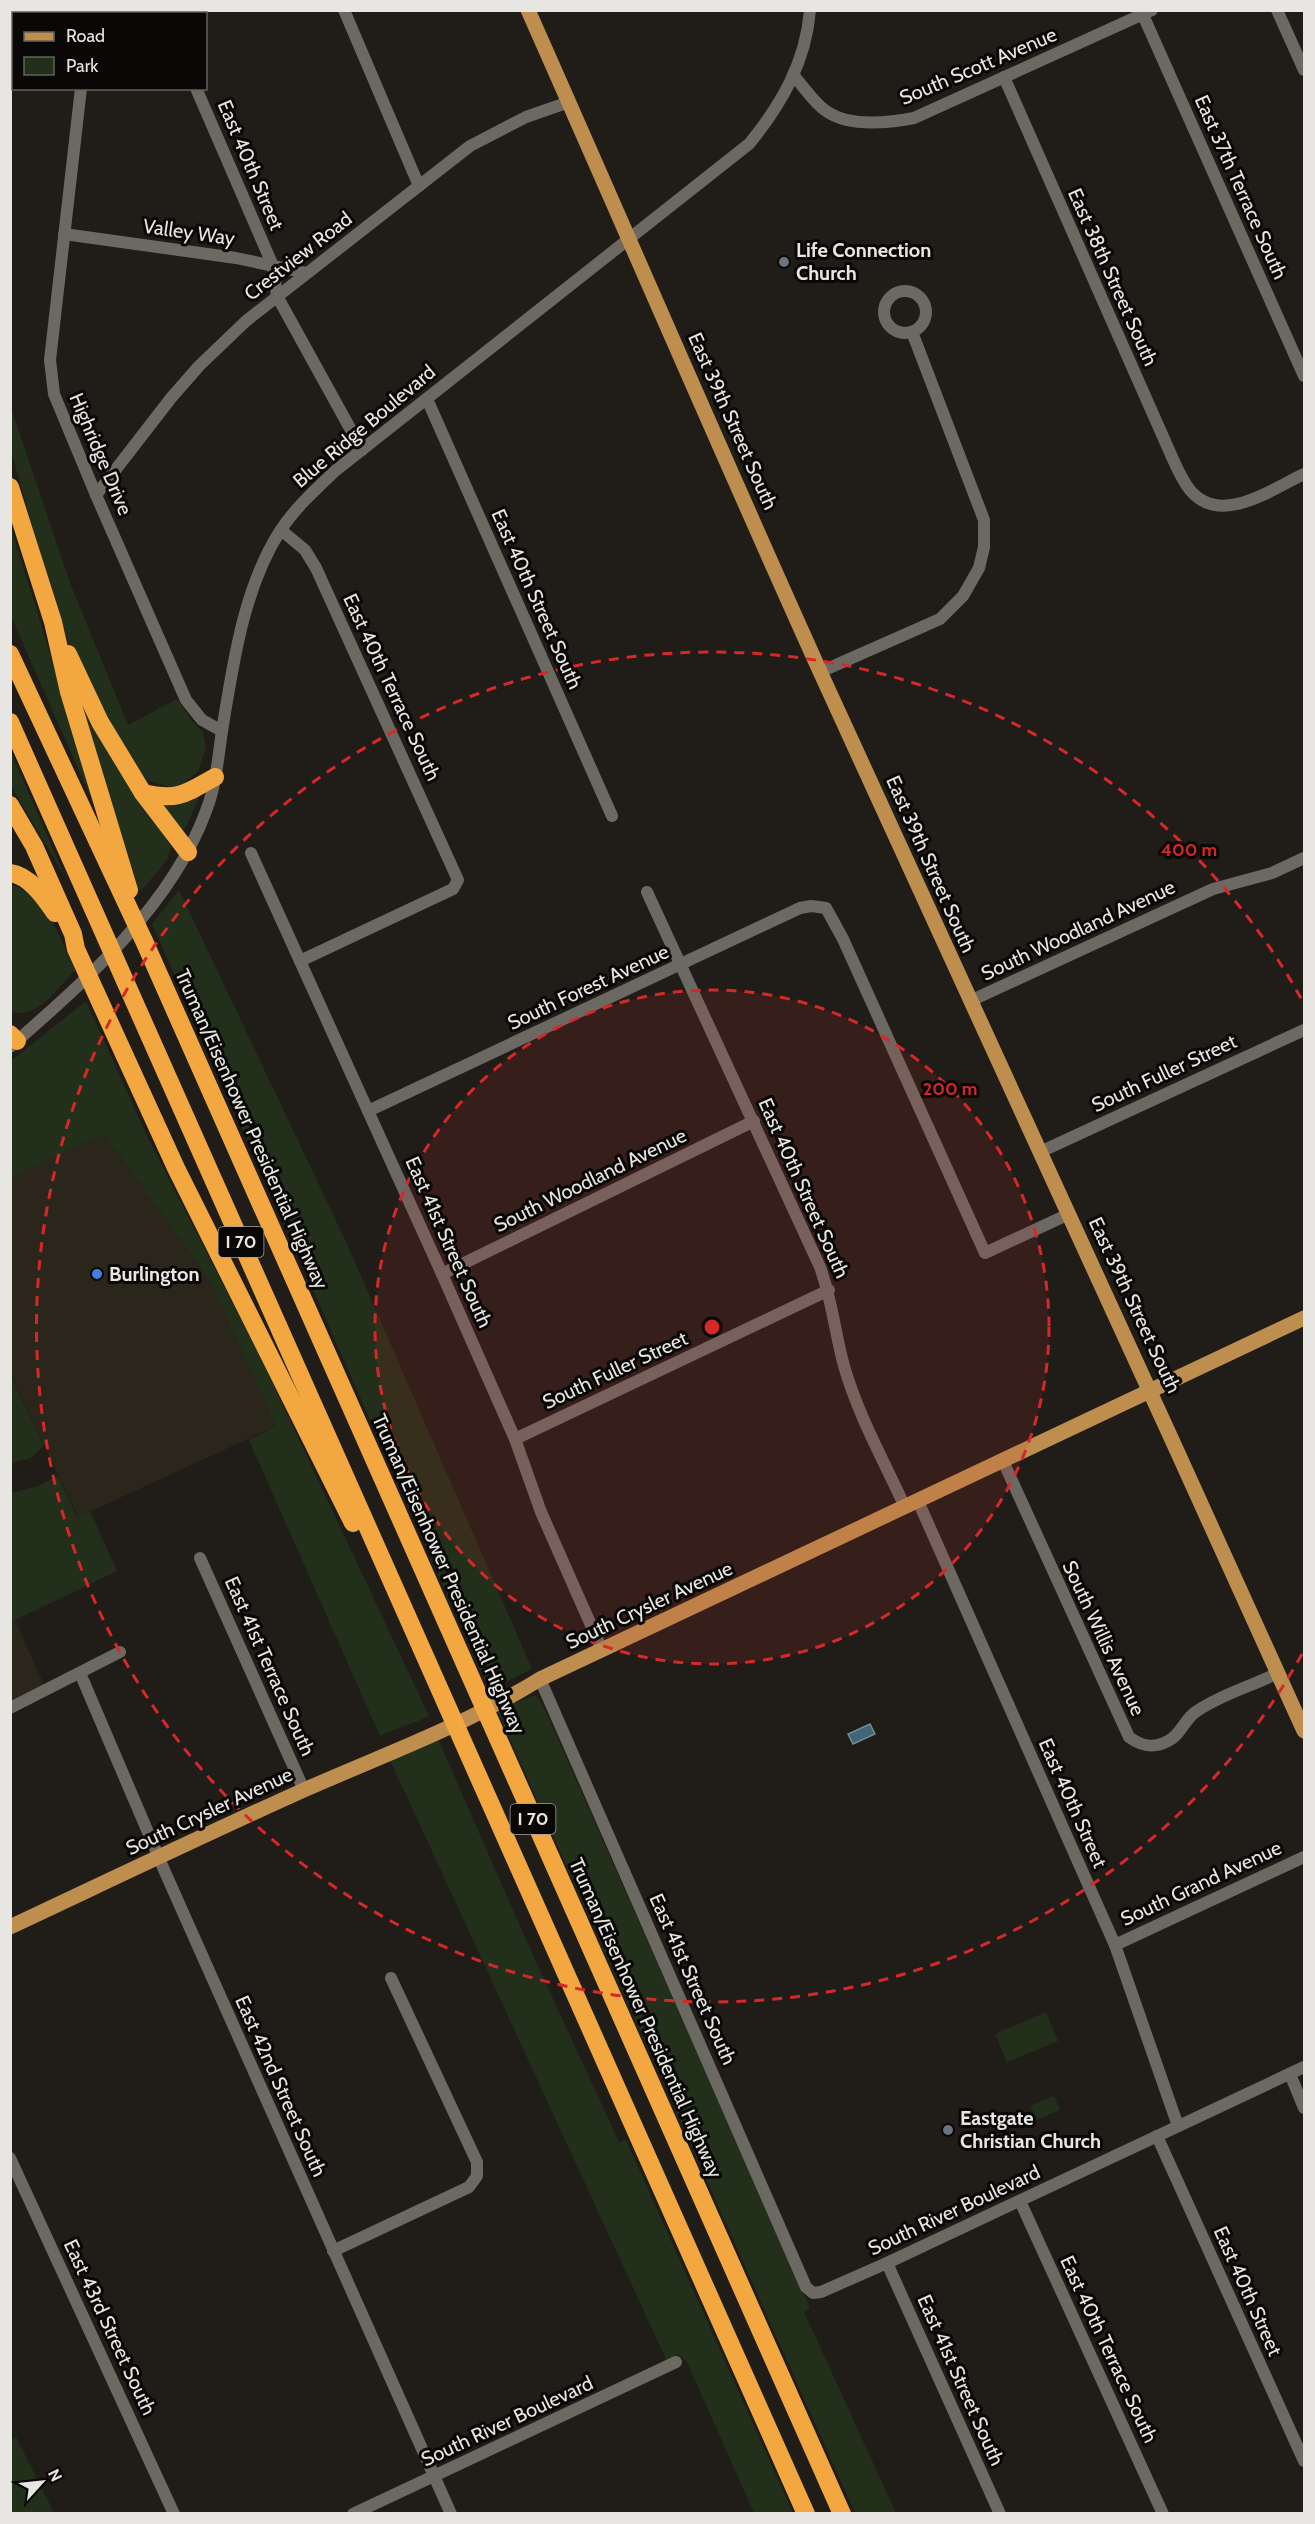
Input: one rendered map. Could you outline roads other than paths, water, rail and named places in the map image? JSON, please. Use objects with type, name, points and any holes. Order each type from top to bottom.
[{"type":"highway","points":[[10,487],[53,622],[69,692],[112,828],[144,943]]},
{"type":"highway","points":[[53,622],[100,722],[143,792],[188,852]]},
{"type":"highway","name":"Truman/Eisenhower Presidential Highway","points":[[10,654],[144,943],[842,2514]]},
{"type":"highway","name":"I 70","points":[[10,722],[806,2514]]},
{"type":"highway","points":[[143,792],[161,797],[177,797],[215,777]]},
{"type":"highway","points":[[10,805],[34,846],[73,934],[76,949]]},
{"type":"highway","points":[[10,873],[17,874],[45,897],[76,949],[176,1168],[344,1505],[431,1673]]},
{"type":"main road","name":"East 39th Street South","points":[[528,10],[820,672],[1151,1390],[1305,1731]]},
{"type":"main road","name":"South Crysler Avenue","points":[[10,1927],[304,1790],[419,1741],[516,1694],[540,1679],[1305,1318]]},
{"type":"street","points":[[344,10],[418,186]]},
{"type":"street","name":"Blue Ridge Boulevard","points":[[13,1041],[77,988],[122,941],[164,888],[188,852],[207,810],[252,589],[267,553],[302,502],[335,471],[749,144],[773,114],[794,76],[805,45],[810,10]]},
{"type":"street","points":[[1277,10],[1305,70]]},
{"type":"street","name":"South Scott Avenue","points":[[794,76],[826,111],[850,120],[874,123],[914,118],[1147,13]]},
{"type":"street","name":"East 37th Terrace South","points":[[1147,13],[1305,376]]},
{"type":"street","name":"East 38th Street South","points":[[1004,77],[1172,457],[1190,490],[1201,500],[1215,506],[1229,507],[1305,474]]},
{"type":"street","name":"Highridge Drive","points":[[81,90],[50,360],[54,394],[186,700],[202,720],[222,731]]},
{"type":"street","name":"East 40th Street","points":[[197,90],[273,266],[277,296],[362,450]]},
{"type":"street","name":"Crestview Road","points":[[96,495],[171,398],[199,366],[246,321],[470,146],[526,117],[569,102]]},
{"type":"street","name":"Valley Way","points":[[64,234],[236,258],[307,273]]},
{"type":"street","points":[[820,672],[940,619],[963,596],[979,568],[984,547],[984,520],[912,332]]},
{"type":"street","name":"East 40th Street South","points":[[427,399],[612,816]]},
{"type":"street","name":"East 40th Terrace South","points":[[281,530],[305,550],[316,568],[458,880],[453,889],[300,962]]},
{"type":"street","name":"East 41st Street South","points":[[251,854],[515,1439],[541,1512],[602,1650]]},
{"type":"street","name":"South Woodland Avenue","points":[[970,1001],[1213,889],[1272,873],[1305,858]]},
{"type":"street","name":"East 40th Street South","points":[[647,891],[754,1121],[829,1290],[843,1364],[854,1398],[911,1504]]},
{"type":"street","name":"South Forest Avenue","points":[[368,1111],[800,908],[811,906],[826,908],[847,948],[985,1253],[1069,1214]]},
{"type":"street","name":"South Fuller Street","points":[[1040,1152],[1305,1030]]},
{"type":"street","name":"South Woodland Avenue","points":[[442,1274],[754,1121]]},
{"type":"street","name":"South Fuller Street","points":[[515,1439],[829,1290]]},
{"type":"street","name":"South Willis Avenue","points":[[1003,1461],[1129,1737],[1140,1745],[1152,1746],[1169,1741],[1194,1713],[1207,1704],[1278,1673]]},
{"type":"street","name":"East 40th Street","points":[[911,1504],[1115,1945],[1178,2126]]},
{"type":"street","name":"East 41st Terrace South","points":[[200,1558],[304,1790]]},
{"type":"street","points":[[10,1708],[120,1652]]},
{"type":"street","name":"East 42nd Street South","points":[[80,1673],[159,1858],[451,2514]]},
{"type":"street","name":"East 41st Street South","points":[[540,1679],[806,2287],[813,2293]]},
{"type":"street","name":"South Grand Avenue","points":[[1115,1945],[1305,1857]]},
{"type":"street","points":[[333,2251],[469,2187],[477,2176],[477,2162],[392,1978]]},
{"type":"street","name":"South River Boulevard","points":[[813,2293],[821,2292],[1020,2202],[1305,2067]]},
{"type":"street","points":[[1290,2074],[1305,2108]]},
{"type":"street","name":"East 40th Street","points":[[1157,2136],[1305,2461]]},
{"type":"street","name":"East 43rd Street South","points":[[10,2158],[174,2514]]},
{"type":"street","name":"East 40th Terrace South","points":[[1020,2202],[1163,2514]]},
{"type":"street","name":"East 41st Street South","points":[[886,2263],[1000,2514]]},
{"type":"street","name":"South River Boulevard","points":[[353,2514],[676,2362]]},
{"type":"water","points":[[870,1724],[875,1734],[853,1744],[848,1734]]},
{"type":"place","name":"Life Connection Church","points":[[784,262]]},
{"type":"place","name":"Burlington","points":[[97,1274]]},
{"type":"place","name":"Eastgate Christian Church","points":[[948,2130]]}]
